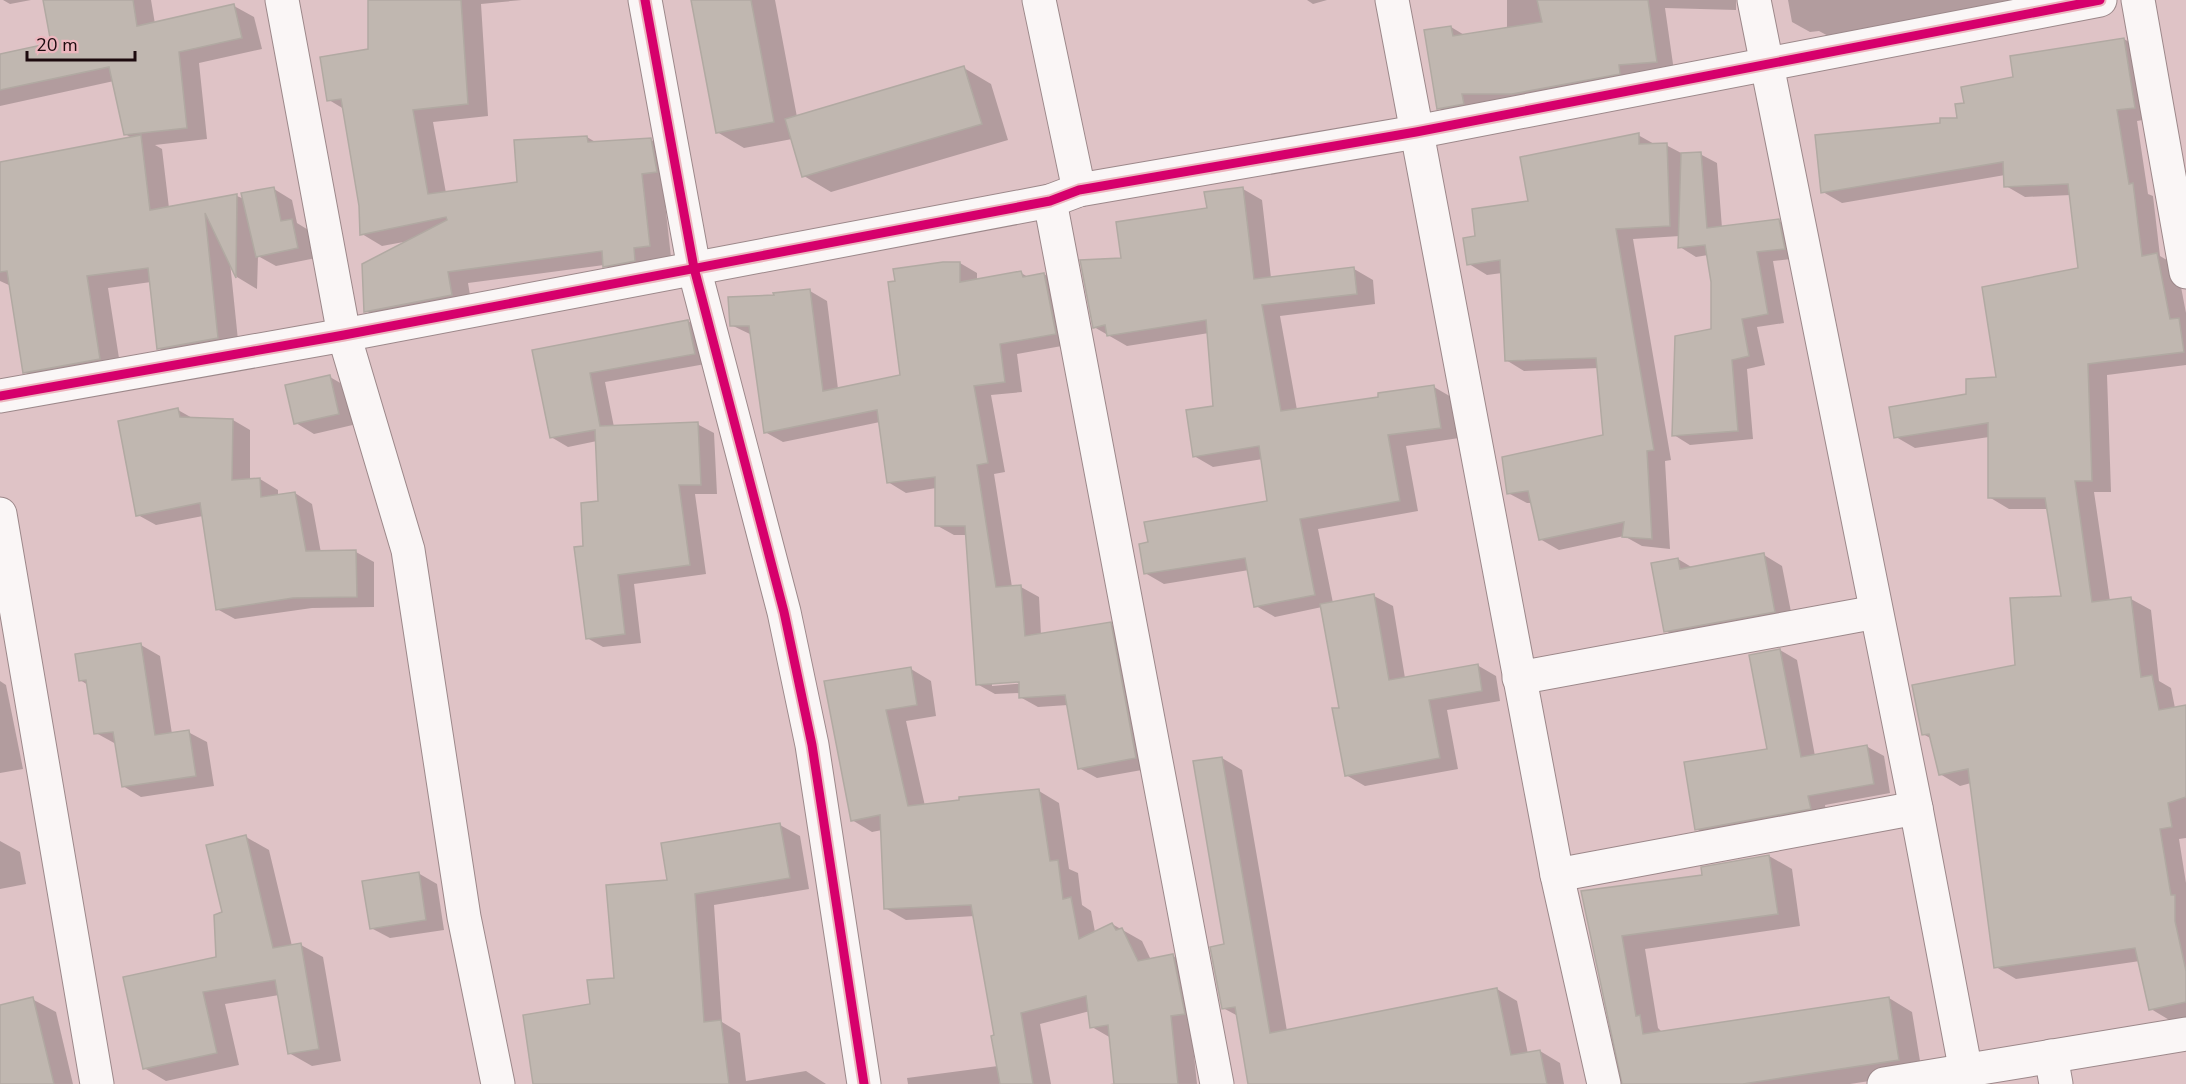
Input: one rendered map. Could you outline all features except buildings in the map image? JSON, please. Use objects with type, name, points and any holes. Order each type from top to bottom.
[{"type":"street","points":[[282,0],[344,335],[408,550],[464,917],[498,1084]]},
{"type":"street","points":[[645,0],[694,268],[784,612],[812,745],[864,1084]]},
{"type":"street","points":[[1040,0],[1065,195],[1217,1084]]},
{"type":"street","points":[[1392,0],[1557,875],[1604,1084]]},
{"type":"street","points":[[1754,0],[1916,808],[1966,1072]]},
{"type":"street","points":[[0,396],[344,335],[1065,195],[1416,132],[2100,0]]},
{"type":"street","points":[[2138,0],[2186,272]]},
{"type":"street","points":[[0,514],[97,1084]]},
{"type":"street","points":[[1519,678],[1876,612]]},
{"type":"street","points":[[1557,875],[1916,808]]},
{"type":"street","points":[[1884,1084],[1966,1072],[2054,1070],[2186,1034]]},
{"type":"cycle path","points":[[645,0],[694,268],[784,612],[812,745],[864,1084]]},
{"type":"cycle path","points":[[0,396],[344,335],[1050,201],[1079,190],[1416,132],[2100,0]]}]
